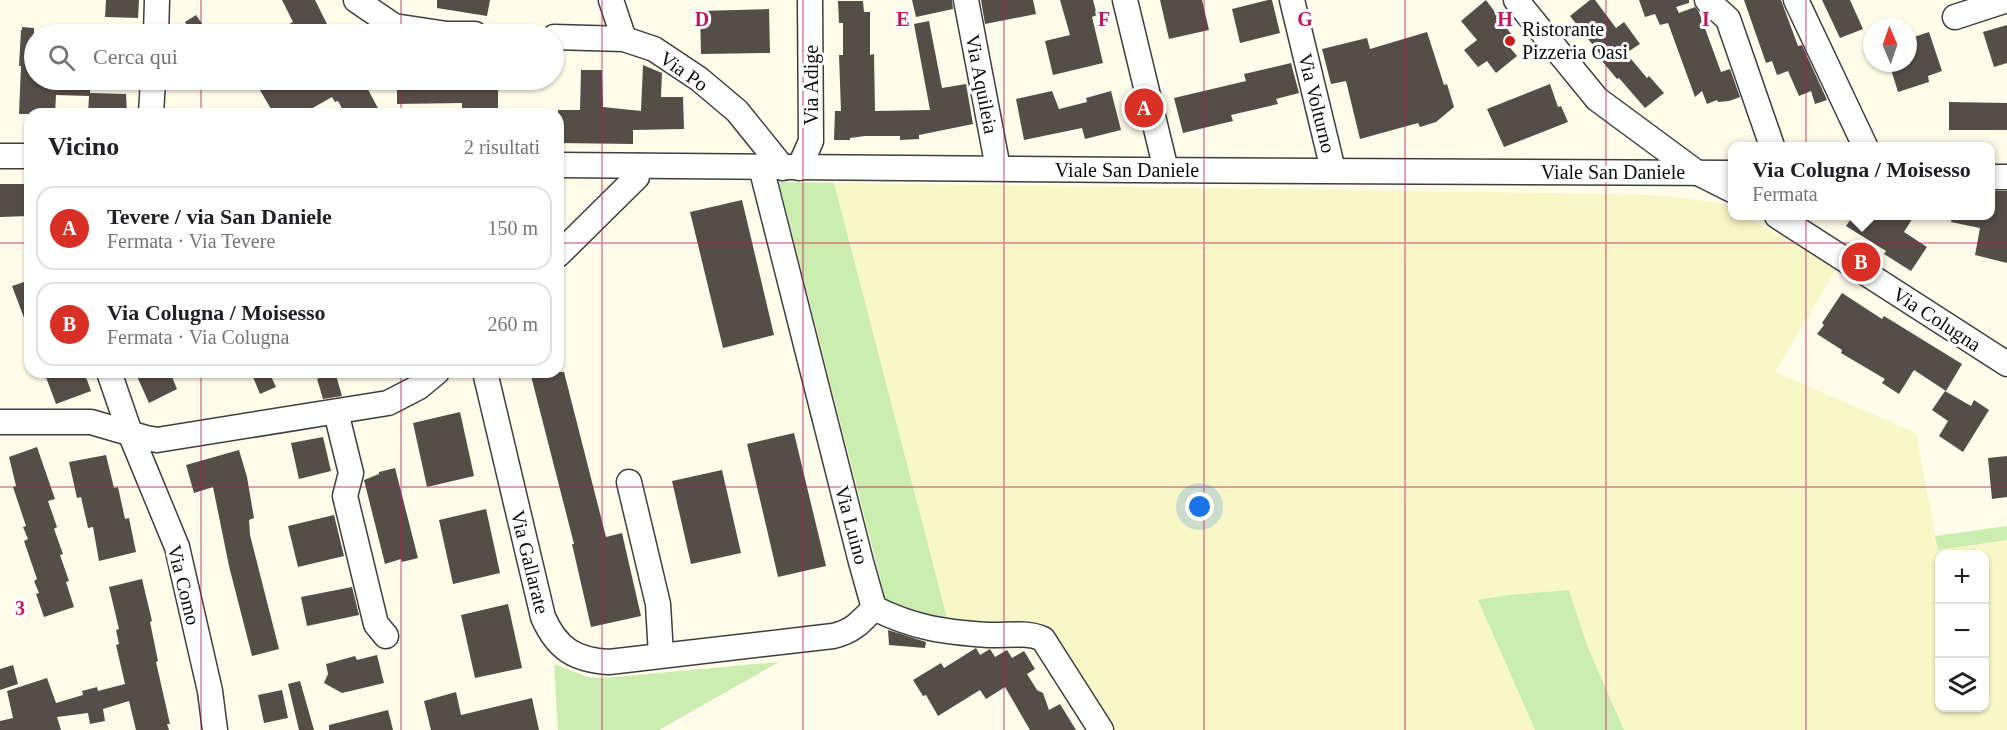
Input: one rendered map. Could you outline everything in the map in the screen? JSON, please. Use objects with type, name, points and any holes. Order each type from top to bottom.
[{"type":"street","points":[[157,24],[158,0]]},
{"type":"street","points":[[356,0],[391,24]]},
{"type":"street","points":[[611,0],[624,39]]},
{"type":"street","name":"Via Adige","points":[[781,168],[811,141],[810,0]]},
{"type":"street","name":"Via Aquileia","points":[[966,0],[998,168]]},
{"type":"street","points":[[1125,0],[1166,170]]},
{"type":"street","name":"Via Volturno","points":[[1292,0],[1333,170]]},
{"type":"street","points":[[1516,0],[1597,99],[1696,172],[1728,188]]},
{"type":"street","points":[[1707,0],[1728,19],[1770,142]]},
{"type":"street","points":[[1796,0],[1862,142]]},
{"type":"street","points":[[1955,17],[2007,0]]},
{"type":"street","name":"Via Po","points":[[564,37],[624,39],[654,49],[699,79],[737,111],[781,168]]},
{"type":"street","points":[[151,108],[152,90]]},
{"type":"street","points":[[0,156],[24,156]]},
{"type":"street","name":"Viale San Daniele","points":[[564,165],[1728,173]]},
{"type":"street","points":[[564,249],[637,177],[638,166]]},
{"type":"street","name":"Via Luino","points":[[781,168],[858,550],[874,608]]},
{"type":"street","name":"Via Colugna","points":[[1783,220],[2007,364]]},
{"type":"street","name":"Via Como","points":[[111,378],[132,439],[177,547],[210,691],[215,730]]},
{"type":"street","points":[[0,422],[91,422],[132,439],[157,440],[388,403],[419,387],[430,378]]},
{"type":"street","name":"Via Gallarate","points":[[486,378],[543,617],[550,632],[566,649],[588,661],[609,662],[833,636],[857,627],[874,608]]},
{"type":"street","points":[[336,412],[351,473],[345,496],[376,624],[386,636]]},
{"type":"street","points":[[629,482],[658,604],[662,655]]},
{"type":"street","points":[[874,608],[900,621],[928,629],[989,635],[1035,635],[1043,639],[1101,730]]},
{"type":"green space","points":[[779,182],[834,183],[948,622],[931,621],[886,601]]},
{"type":"green space","points":[[834,183],[1618,194],[1670,196],[1724,204],[1728,206],[1728,220],[1751,220],[1837,268],[1775,372],[1916,433],[1938,549],[2007,540],[2007,730],[1624,730],[1588,648],[1569,590],[1507,595],[1478,600],[1535,730],[1115,730],[1054,631],[948,622]]},
{"type":"green space","points":[[2007,526],[2007,540],[1938,550],[1935,536]]},
{"type":"green space","points":[[1569,590],[1588,648],[1624,730],[1535,730],[1478,600],[1507,595]]},
{"type":"green space","points":[[779,662],[659,730],[558,730],[554,664],[588,677],[604,678]]},
{"type":"building","points":[[106,0],[139,0],[138,18],[105,17]]},
{"type":"building","points":[[282,0],[315,0],[327,24],[289,24],[293,22]]},
{"type":"building","points":[[437,0],[490,0],[487,16],[437,8]]},
{"type":"building","points":[[912,0],[952,0],[953,9],[916,17]]},
{"type":"building","points":[[981,0],[1033,0],[1036,14],[985,24]]},
{"type":"building","points":[[1060,0],[1093,0],[1097,15],[1092,17],[1103,63],[1053,75],[1045,41],[1070,35]]},
{"type":"building","points":[[1160,0],[1202,0],[1209,30],[1169,39]]},
{"type":"building","points":[[1272,0],[1280,33],[1240,43],[1232,9]]},
{"type":"building","points":[[1486,0],[1514,38],[1507,44],[1517,56],[1496,73],[1487,61],[1478,67],[1464,50],[1477,40],[1461,21]]},
{"type":"building","points":[[1590,0],[1595,0],[1616,28],[1624,22],[1640,44],[1626,53],[1647,78],[1649,76],[1664,93],[1645,108],[1598,56],[1600,54],[1570,16]]},
{"type":"building","points":[[1639,0],[1689,0],[1689,3],[1676,7],[1679,13],[1695,7],[1699,12],[1721,72],[1730,69],[1740,97],[1729,101],[1718,102],[1717,100],[1707,104],[1702,91],[1695,97],[1668,23],[1660,25],[1655,14],[1645,17]]},
{"type":"building","points":[[1744,0],[1781,0],[1798,46],[1802,45],[1827,100],[1815,104],[1811,91],[1799,96],[1788,71],[1777,75],[1772,61],[1766,63]]},
{"type":"building","points":[[1822,0],[1850,0],[1863,29],[1840,38]]},
{"type":"building","points":[[838,1],[863,1],[864,12],[870,12],[870,55],[874,54],[875,111],[930,110],[914,24],[929,21],[942,88],[966,84],[973,124],[919,135],[919,139],[900,140],[900,136],[865,136],[850,138],[850,140],[834,140],[835,111],[841,111],[839,55],[843,55],[843,23],[839,23]]},
{"type":"building","points":[[769,9],[770,53],[701,54],[700,11]]},
{"type":"building","points":[[196,15],[202,24],[186,24],[185,22]]},
{"type":"building","points":[[2007,25],[2007,63],[1994,67],[1983,32]]},
{"type":"building","points":[[24,27],[24,90],[90,90],[90,93],[126,94],[127,108],[88,108],[89,96],[56,95],[55,108],[24,108],[24,114],[19,114],[22,30]]},
{"type":"building","points":[[1427,32],[1444,85],[1447,84],[1454,107],[1436,122],[1420,127],[1418,123],[1360,139],[1346,81],[1331,84],[1322,49],[1367,38],[1370,49]]},
{"type":"building","points":[[1929,32],[1942,71],[1928,76],[1929,82],[1898,92],[1892,72],[1917,72],[1917,36]]},
{"type":"building","points":[[1291,63],[1299,93],[1276,99],[1278,104],[1231,115],[1233,121],[1183,133],[1174,98],[1246,81],[1244,74]]},
{"type":"building","points":[[643,65],[662,73],[661,97],[683,97],[684,129],[633,130],[633,144],[564,143],[564,110],[580,110],[581,70],[602,70],[603,107],[641,111]]},
{"type":"building","points":[[1550,84],[1558,107],[1561,106],[1568,122],[1504,147],[1487,109]]},
{"type":"building","points":[[260,90],[368,90],[378,108],[342,108],[338,101],[335,102],[332,97],[313,108],[270,108]]},
{"type":"building","points":[[397,90],[498,90],[498,108],[462,108],[462,103],[397,104]]},
{"type":"building","points":[[1052,91],[1059,109],[1087,102],[1086,98],[1111,91],[1121,130],[1085,139],[1082,128],[1024,140],[1016,99]]},
{"type":"building","points":[[1949,102],[2007,103],[2007,130],[1949,130]]},
{"type":"building","points":[[0,184],[24,184],[24,216],[0,217]]},
{"type":"building","points":[[1995,191],[2007,191],[2007,263],[1975,255],[1980,228],[1951,222],[1951,220],[1995,220]]},
{"type":"building","points":[[742,200],[774,335],[723,348],[690,212]]},
{"type":"building","points":[[1850,220],[1912,220],[1904,232],[1927,247],[1911,271],[1884,254],[1886,251],[1846,226]]},
{"type":"building","points":[[24,282],[24,318],[12,286]]},
{"type":"building","points":[[1842,293],[1882,319],[1884,316],[1962,364],[1946,391],[1914,370],[1899,394],[1882,383],[1885,379],[1841,353],[1842,350],[1817,334]]},
{"type":"building","points":[[564,372],[606,537],[622,533],[641,616],[591,627],[572,544],[574,544],[532,378],[564,378]]},
{"type":"building","points":[[46,378],[86,378],[91,391],[56,404]]},
{"type":"building","points":[[138,378],[172,378],[177,389],[149,403]]},
{"type":"building","points":[[253,378],[272,378],[276,387],[260,394]]},
{"type":"building","points":[[337,378],[342,396],[323,399],[317,379]]},
{"type":"building","points":[[1945,391],[1971,406],[1974,400],[1989,410],[1963,452],[1939,436],[1948,421],[1932,410]]},
{"type":"building","points":[[460,412],[474,476],[427,487],[413,423]]},
{"type":"building","points":[[794,433],[826,566],[778,577],[747,444]]},
{"type":"building","points":[[323,437],[331,471],[299,479],[291,443]]},
{"type":"building","points":[[37,447],[55,499],[48,501],[57,527],[54,529],[63,554],[60,555],[69,581],[66,582],[74,607],[44,617],[36,594],[39,593],[34,581],[37,579],[24,541],[28,539],[23,527],[26,526],[13,487],[16,486],[9,457]]},
{"type":"building","points":[[239,450],[247,477],[254,518],[249,520],[250,535],[279,649],[252,656],[229,566],[213,487],[194,493],[186,465]]},
{"type":"building","points":[[106,455],[114,488],[118,487],[125,519],[129,518],[136,552],[99,561],[93,527],[88,528],[81,497],[77,498],[69,462]]},
{"type":"building","points":[[2007,456],[2007,497],[1992,499],[1988,458]]},
{"type":"building","points":[[395,468],[418,558],[402,562],[401,559],[385,564],[364,480],[379,472]]},
{"type":"building","points":[[722,470],[741,553],[691,564],[672,481]]},
{"type":"building","points":[[486,509],[500,573],[453,584],[439,520]]},
{"type":"building","points":[[334,515],[344,556],[298,567],[288,526]]},
{"type":"building","points":[[142,579],[152,621],[150,622],[158,661],[156,662],[170,724],[167,724],[169,730],[136,730],[129,701],[103,709],[105,721],[90,724],[88,713],[57,717],[61,730],[0,730],[0,721],[13,718],[7,691],[47,678],[56,703],[83,695],[82,691],[97,687],[98,691],[125,684],[116,645],[119,644],[116,630],[119,629],[109,587]]},
{"type":"building","points":[[352,587],[359,615],[307,626],[301,597]]},
{"type":"building","points":[[508,604],[522,668],[475,678],[461,615]]},
{"type":"building","points":[[888,630],[926,642],[925,648],[889,645]]},
{"type":"building","points":[[976,648],[980,655],[990,649],[995,657],[1007,650],[1012,658],[1024,651],[1035,669],[1027,674],[1037,690],[1043,693],[1049,710],[1060,704],[1076,730],[1030,730],[1005,687],[986,699],[980,690],[938,716],[926,695],[923,696],[913,680],[941,663],[944,668]]},
{"type":"building","points":[[377,655],[384,683],[342,693],[324,683],[328,674],[326,664],[355,656],[357,660]]},
{"type":"building","points":[[13,665],[18,684],[0,690],[0,669]]},
{"type":"building","points":[[300,681],[314,730],[299,730],[288,684]]},
{"type":"building","points":[[282,690],[288,718],[264,723],[258,695]]},
{"type":"building","points":[[456,692],[461,715],[532,698],[539,730],[431,730],[424,701]]},
{"type":"building","points":[[388,710],[393,730],[329,730],[329,725]]},
{"type":"place","name":"Ristorante Pizzeria Oasi","points":[[1510,41]]},
{"type":"place","name":"Tevere / via San Daniele","points":[[1144,108]]},
{"type":"place","name":"Via Colugna / Moisesso","points":[[1861,262]]}]
